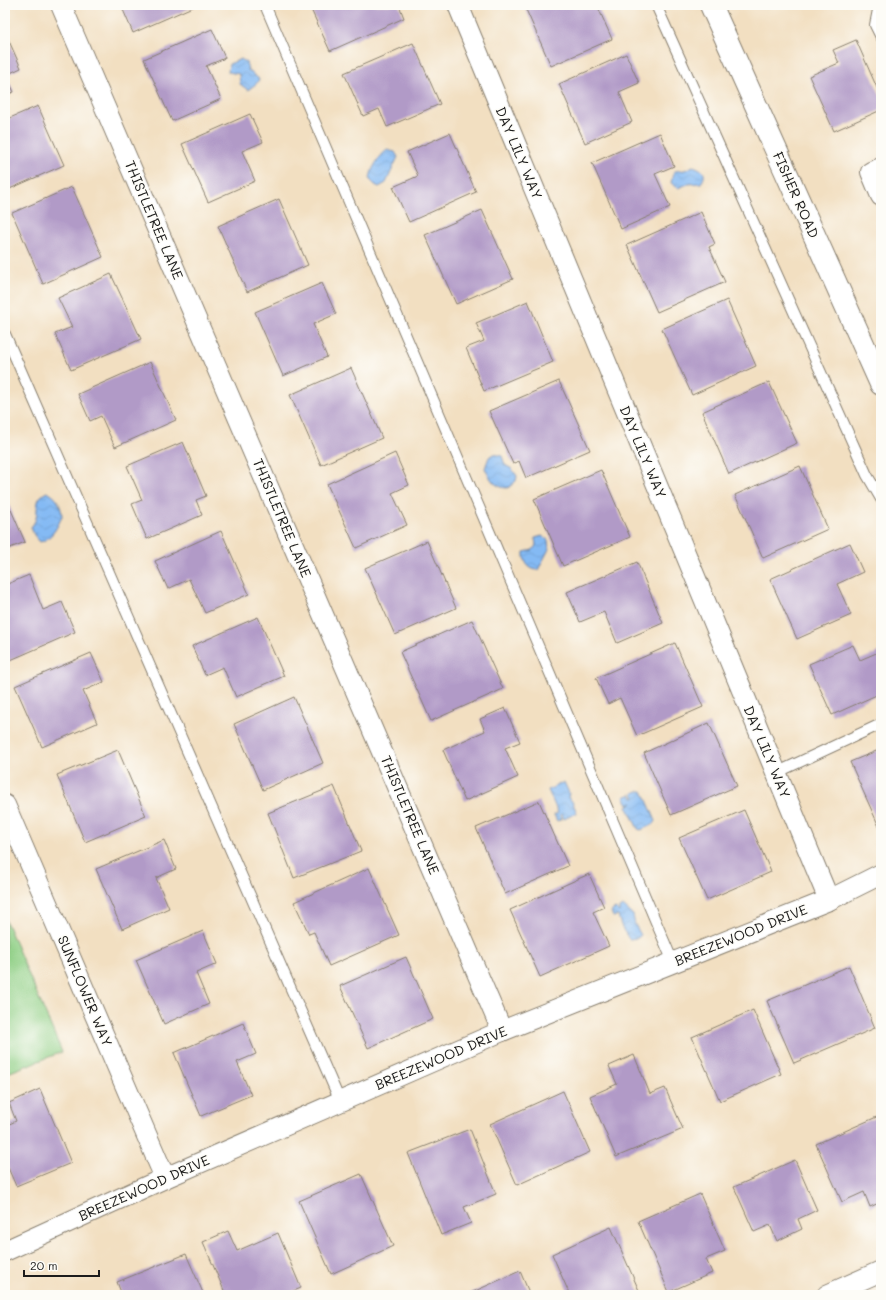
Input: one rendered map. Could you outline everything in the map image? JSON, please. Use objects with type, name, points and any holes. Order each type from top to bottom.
[{"type":"street","name":"THISTLETREE LANE","points":[[61,5],[502,1030]]},
{"type":"street","name":"DAY LILY WAY","points":[[458,5],[829,900]]},
{"type":"street","name":"FISHER ROAD","points":[[711,5],[881,384]]},
{"type":"street","points":[[876,170],[881,196]]},
{"type":"street","name":"SUNFLOWER WAY","points":[[5,805],[165,1178]]},
{"type":"street","name":"BREEZEWOOD DRIVE","points":[[5,1251],[165,1178],[502,1030],[829,900],[881,874]]},
{"type":"street","points":[[827,1295],[881,1272]]},
{"type":"lane","points":[[265,5],[673,962]]},
{"type":"lane","points":[[656,5],[867,475],[881,499]]},
{"type":"lane","points":[[879,5],[875,25],[881,37]]},
{"type":"lane","points":[[5,334],[340,1101]]},
{"type":"lane","points":[[776,773],[881,724]]},
{"type":"green space","points":[[5,919],[62,1052],[5,1074]]},
{"type":"water","points":[[241,59],[246,62],[248,70],[259,79],[257,83],[248,90],[240,84],[239,74],[228,72],[229,64]]},
{"type":"water","points":[[387,150],[395,152],[398,157],[386,183],[379,187],[370,180],[370,176],[381,156]]},
{"type":"water","points":[[693,166],[702,170],[704,174],[701,183],[688,184],[678,188],[671,183],[673,173],[675,171],[685,170]]},
{"type":"water","points":[[493,454],[502,456],[505,465],[512,469],[517,476],[516,481],[508,488],[503,488],[496,485],[485,468],[489,457]]},
{"type":"water","points":[[47,492],[54,496],[58,502],[62,516],[51,535],[40,542],[34,535],[31,527],[36,517],[39,499]]},
{"type":"water","points":[[542,536],[548,540],[549,549],[538,570],[535,570],[527,565],[524,559],[524,552],[533,550],[536,545],[535,538]]},
{"type":"water","points":[[564,782],[569,793],[568,798],[572,801],[577,813],[564,819],[562,814],[560,815],[562,819],[557,821],[554,815],[558,813],[548,790]]},
{"type":"water","points":[[643,791],[656,821],[654,824],[641,830],[638,829],[627,806],[633,802],[628,804],[624,797],[631,794],[633,798],[635,798],[633,793]]},
{"type":"water","points":[[623,906],[633,915],[635,925],[641,935],[638,938],[629,939],[622,928],[618,916],[613,917],[611,912],[616,909],[619,912],[619,908]]},
{"type":"building","points":[[121,5],[197,5],[133,33]]},
{"type":"building","points":[[309,5],[399,5],[404,18],[330,51]]},
{"type":"building","points":[[524,5],[597,5],[612,39],[551,66]]},
{"type":"building","points":[[212,29],[225,58],[206,66],[221,99],[172,121],[144,59]]},
{"type":"building","points":[[5,32],[21,68],[6,75],[14,92],[5,95]]},
{"type":"building","points":[[856,40],[881,97],[881,110],[834,131],[809,76],[839,63],[833,50]]},
{"type":"building","points":[[413,43],[440,104],[387,127],[379,109],[363,116],[344,73]]},
{"type":"building","points":[[626,54],[639,83],[619,92],[632,122],[585,143],[559,84]]},
{"type":"building","points":[[38,106],[64,165],[5,191],[5,120]]},
{"type":"building","points":[[250,114],[263,142],[242,151],[255,181],[208,202],[182,144]]},
{"type":"building","points":[[450,133],[476,192],[409,222],[393,187],[418,176],[407,152]]},
{"type":"building","points":[[660,133],[674,166],[655,174],[670,207],[621,229],[592,163]]},
{"type":"building","points":[[72,187],[103,257],[43,284],[12,213]]},
{"type":"building","points":[[279,199],[308,265],[247,292],[218,226]]},
{"type":"building","points":[[482,210],[513,279],[456,304],[425,235]]},
{"type":"building","points":[[701,212],[715,244],[709,247],[725,282],[657,312],[627,245]]},
{"type":"building","points":[[111,274],[141,339],[71,370],[55,334],[72,327],[58,298]]},
{"type":"building","points":[[322,283],[336,314],[313,324],[327,357],[283,376],[255,312]]},
{"type":"building","points":[[727,300],[756,366],[692,395],[662,329]]},
{"type":"building","points":[[528,301],[553,362],[484,391],[466,348],[484,341],[476,323]]},
{"type":"building","points":[[150,362],[176,420],[115,447],[101,416],[90,421],[78,394]]},
{"type":"building","points":[[351,368],[382,438],[321,465],[290,395]]},
{"type":"building","points":[[559,381],[590,450],[526,478],[519,461],[513,464],[489,411]]},
{"type":"building","points":[[769,382],[797,443],[729,474],[702,412]]},
{"type":"building","points":[[183,442],[206,496],[196,500],[202,515],[147,539],[132,504],[142,500],[127,466]]},
{"type":"building","points":[[395,453],[409,485],[392,493],[407,525],[356,548],[327,484]]},
{"type":"building","points":[[800,466],[828,529],[763,558],[735,495]]},
{"type":"building","points":[[601,470],[630,537],[563,566],[534,499]]},
{"type":"building","points":[[5,496],[25,542],[5,550]]},
{"type":"building","points":[[221,531],[249,594],[205,613],[189,579],[168,589],[155,561]]},
{"type":"building","points":[[427,541],[456,608],[395,635],[365,568]]},
{"type":"building","points":[[850,543],[863,572],[837,584],[851,615],[797,639],[770,579]]},
{"type":"building","points":[[637,562],[663,623],[617,643],[604,612],[580,622],[567,592]]},
{"type":"building","points":[[29,575],[43,610],[62,602],[75,632],[6,662],[5,585]]},
{"type":"building","points":[[258,617],[284,676],[236,697],[223,667],[205,675],[192,646]]},
{"type":"building","points":[[472,620],[503,689],[431,721],[400,652]]},
{"type":"building","points":[[675,643],[703,707],[637,736],[620,698],[608,704],[596,678]]},
{"type":"building","points":[[853,645],[860,660],[881,651],[881,693],[832,715],[809,664]]},
{"type":"building","points":[[91,653],[104,682],[83,691],[97,723],[42,747],[15,686]]},
{"type":"building","points":[[294,697],[323,763],[263,790],[234,724]]},
{"type":"building","points":[[505,708],[520,742],[505,748],[518,777],[465,801],[443,750],[485,731],[480,719]]},
{"type":"building","points":[[709,723],[737,786],[671,815],[644,753]]},
{"type":"building","points":[[881,749],[881,831],[850,762]]},
{"type":"building","points":[[118,750],[146,816],[85,842],[57,775]]},
{"type":"building","points":[[334,786],[361,851],[294,878],[268,813]]},
{"type":"building","points":[[539,801],[568,866],[505,894],[476,828]]},
{"type":"building","points":[[744,810],[771,872],[707,900],[679,838]]},
{"type":"building","points":[[164,840],[176,869],[156,878],[169,908],[122,929],[96,869]]},
{"type":"building","points":[[369,868],[399,935],[329,966],[314,932],[309,934],[294,902]]},
{"type":"building","points":[[589,874],[604,907],[593,912],[609,946],[540,977],[510,910]]},
{"type":"building","points":[[203,931],[217,964],[196,973],[209,1004],[164,1024],[136,960]]},
{"type":"building","points":[[406,957],[433,1019],[368,1048],[340,986]]},
{"type":"building","points":[[849,966],[875,1028],[794,1063],[767,1001]]},
{"type":"building","points":[[753,1010],[781,1074],[720,1101],[692,1037]]},
{"type":"building","points":[[243,1023],[256,1054],[237,1062],[251,1095],[201,1116],[174,1053]]},
{"type":"building","points":[[634,1055],[650,1094],[665,1088],[683,1129],[616,1157],[590,1096],[617,1084],[609,1066]]},
{"type":"building","points":[[40,1089],[71,1163],[16,1186],[5,1161],[5,1126],[16,1121],[9,1103]]},
{"type":"building","points":[[563,1091],[590,1152],[517,1185],[490,1124]]},
{"type":"building","points":[[881,1115],[881,1202],[870,1207],[864,1192],[842,1202],[816,1144]]},
{"type":"building","points":[[470,1129],[496,1194],[464,1207],[471,1223],[441,1235],[408,1153]]},
{"type":"building","points":[[795,1160],[817,1210],[798,1219],[802,1229],[777,1241],[770,1225],[754,1232],[734,1187]]},
{"type":"building","points":[[361,1174],[393,1246],[331,1274],[299,1201]]},
{"type":"building","points":[[700,1194],[725,1251],[706,1259],[712,1273],[669,1292],[638,1221]]},
{"type":"building","points":[[611,1227],[641,1295],[615,1295],[614,1292],[607,1295],[570,1295],[552,1254]]},
{"type":"building","points":[[228,1231],[237,1251],[278,1233],[301,1288],[284,1295],[226,1295],[203,1242]]},
{"type":"building","points":[[186,1254],[204,1295],[122,1295],[117,1282]]},
{"type":"building","points":[[520,1271],[530,1295],[466,1295]]}]
